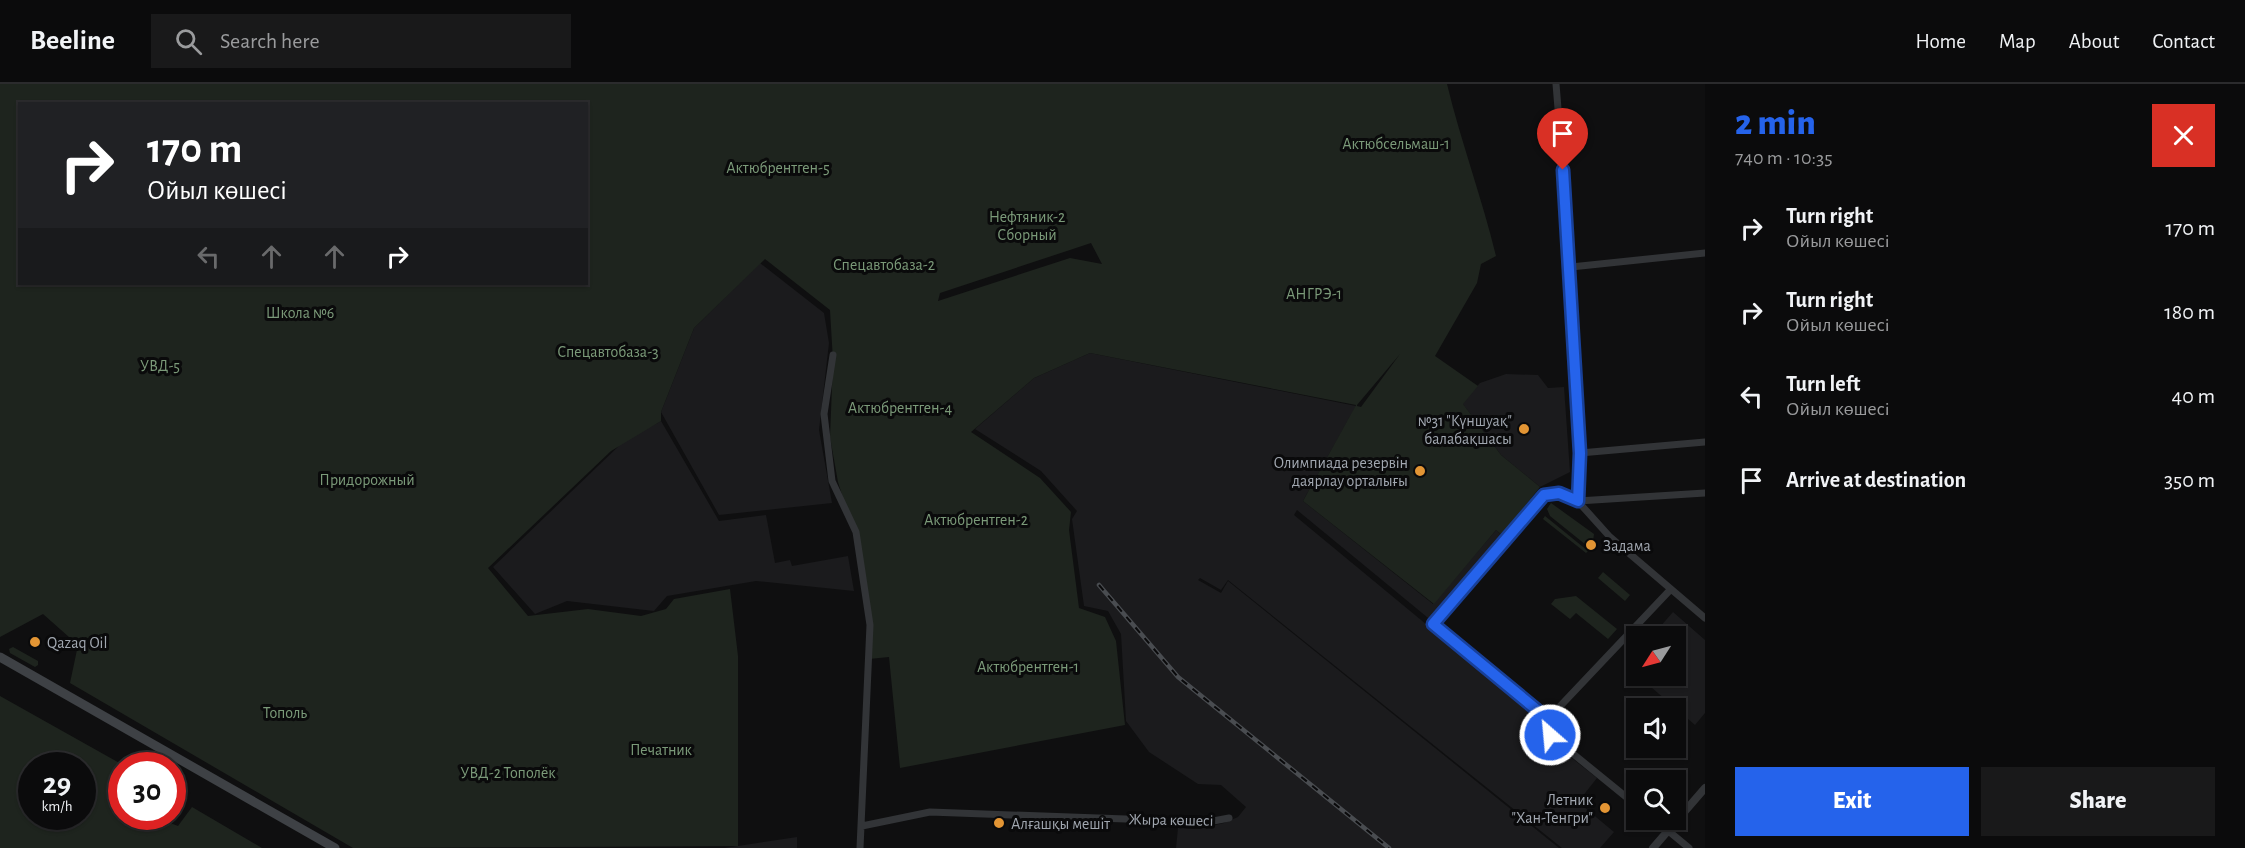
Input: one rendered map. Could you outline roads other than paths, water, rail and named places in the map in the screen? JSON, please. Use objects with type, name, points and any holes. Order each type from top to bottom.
[{"type":"main road","points":[[0,657],[335,848]]},
{"type":"street","points":[[1556,84],[1571,267],[1580,453],[1578,501]]},
{"type":"street","points":[[1571,267],[1705,253]]},
{"type":"street","points":[[834,355],[824,414],[832,481],[856,532],[870,625],[860,848]]},
{"type":"street","points":[[1580,453],[1705,442]]},
{"type":"street","points":[[1626,797],[1550,735],[1548,719],[1433,624],[1544,495],[1559,493],[1578,501],[1610,537],[1705,618]]},
{"type":"street","points":[[1578,501],[1705,493]]},
{"type":"street","points":[[1548,719],[1671,589]]},
{"type":"street","points":[[1653,848],[1705,789]]},
{"type":"street","name":"Жыра көшесі","points":[[862,826],[930,812],[1208,822],[1228,818]]},
{"type":"street","points":[[1668,831],[1689,848]]},
{"type":"railway","points":[[1099,585],[1178,677],[1389,848]]},
{"type":"place","name":"№31 \"Күншуақ\" балабақшасы","points":[[1524,429]]},
{"type":"place","name":"Олимпиада резервін даярлау орталығы","points":[[1420,471]]},
{"type":"place","name":"Задама","points":[[1591,545]]},
{"type":"place","name":"Qazaq Oil","points":[[35,642]]},
{"type":"place","name":"Летник \"Хан-Тенгри\"","points":[[1605,808]]},
{"type":"place","name":"Алғашқы мешіт","points":[[999,823]]},
{"type":"park label","name":"Актюбсельмаш-1","points":[[1396,143]]},
{"type":"park label","name":"Актюбрентген-5","points":[[778,167]]},
{"type":"park label","name":"Нефтяник-2 Сборный","points":[[1027,225]]},
{"type":"park label","name":"Спецавтобаза-2","points":[[884,264]]},
{"type":"park label","name":"АНГРЭ-1","points":[[1314,293]]},
{"type":"park label","name":"Школа №6","points":[[300,312]]},
{"type":"park label","name":"Спецавтобаза-3","points":[[608,351]]},
{"type":"park label","name":"УВД-5","points":[[160,365]]},
{"type":"park label","name":"Актюбрентген-4","points":[[900,407]]},
{"type":"park label","name":"Придорожный","points":[[367,479]]},
{"type":"park label","name":"Актюбрентген-2","points":[[976,519]]},
{"type":"park label","name":"Актюбрентген-1","points":[[1028,666]]},
{"type":"park label","name":"Тополь","points":[[285,712]]},
{"type":"park label","name":"Печатник","points":[[661,749]]},
{"type":"park label","name":"УВД-2 Тополёк","points":[[508,772]]}]
